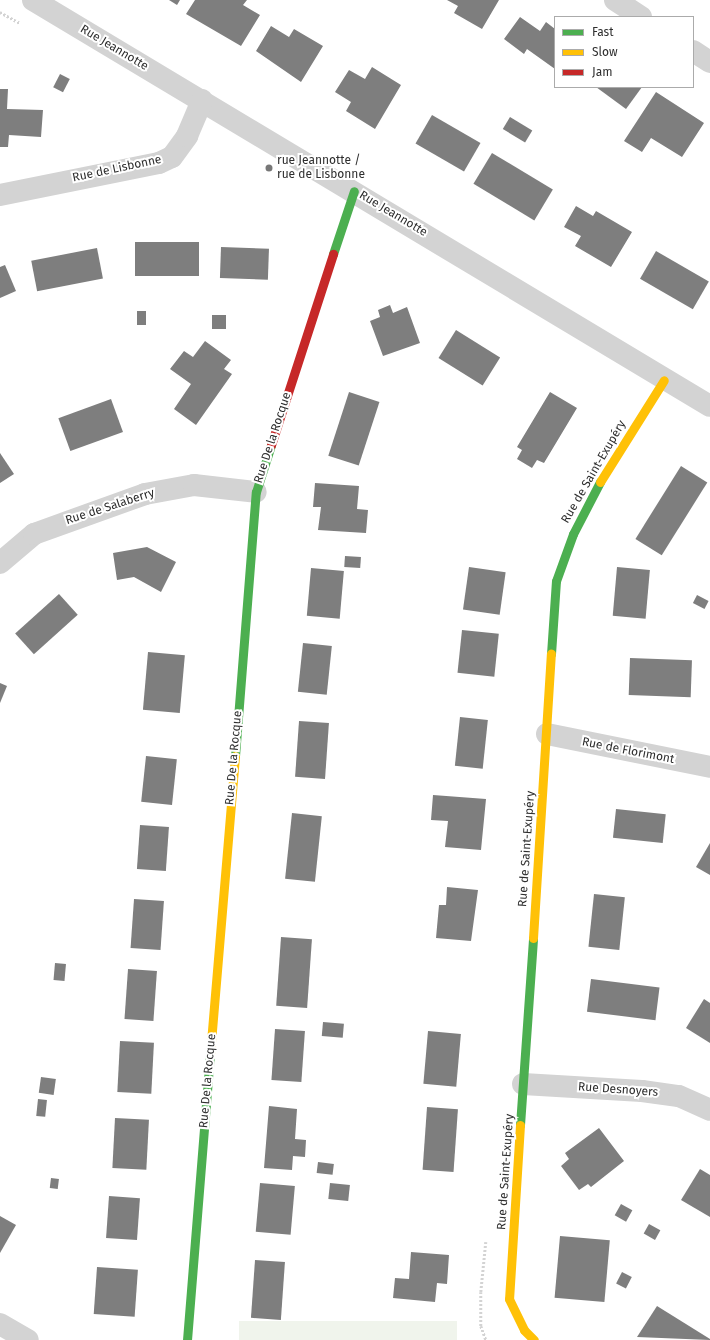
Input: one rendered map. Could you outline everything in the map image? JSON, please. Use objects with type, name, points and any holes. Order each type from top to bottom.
[{"type":"street","name":"Rue Jeannotte","points":[[33,0],[354,191],[664,380],[710,406]]},
{"type":"street","points":[[615,0],[640,16]]},
{"type":"street","points":[[694,52],[710,62]]},
{"type":"street","name":"Rue de Lisbonne","points":[[0,195],[159,163],[172,157],[187,136],[202,100]]},
{"type":"street","name":"Rue De la Rocque","points":[[187,1340],[256,492],[354,191]]},
{"type":"street","name":"Rue de Saint-Exupéry","points":[[534,1340],[524,1330],[509,1299],[556,582],[573,534],[593,492],[664,380]]},
{"type":"street","name":"Rue de Salaberry","points":[[0,562],[34,534],[145,494],[194,485],[256,492]]},
{"type":"street","name":"Rue de Florimont","points":[[547,734],[710,767]]},
{"type":"street","name":"Rue Desnoyers","points":[[523,1084],[642,1091],[680,1096],[710,1110]]},
{"type":"street","points":[[0,1324],[28,1340]]},
{"type":"shaded area","points":[[239,1321],[457,1321],[457,1340],[239,1340]]},
{"type":"building","points":[[169,0],[180,0],[177,5]]},
{"type":"building","points":[[195,0],[247,0],[243,5],[260,15],[241,46],[186,14]]},
{"type":"building","points":[[447,0],[499,0],[482,29],[454,13],[458,6]]},
{"type":"building","points":[[520,17],[540,31],[546,22],[554,28],[554,68],[527,49],[524,54],[504,39]]},
{"type":"building","points":[[271,26],[289,37],[294,29],[323,46],[301,82],[256,51]]},
{"type":"building","points":[[372,67],[401,85],[375,129],[346,111],[351,102],[335,92],[349,70],[365,79]]},
{"type":"building","points":[[60,74],[70,79],[63,92],[53,87]]},
{"type":"building","points":[[597,88],[641,88],[626,109]]},
{"type":"building","points":[[0,89],[8,89],[7,109],[43,110],[41,137],[9,135],[8,147],[0,147]]},
{"type":"building","points":[[656,92],[704,123],[682,157],[651,138],[642,152],[624,141]]},
{"type":"building","points":[[432,115],[480,143],[464,172],[416,144]]},
{"type":"building","points":[[510,117],[532,130],[525,142],[503,129]]},
{"type":"building","points":[[492,153],[553,190],[534,220],[473,184]]},
{"type":"building","points":[[576,206],[593,216],[596,211],[632,232],[611,267],[575,246],[581,236],[564,227]]},
{"type":"building","points":[[135,242],[199,242],[199,276],[135,276]]},
{"type":"building","points":[[221,247],[269,249],[268,280],[220,278]]},
{"type":"building","points":[[97,248],[103,278],[37,291],[31,261]]},
{"type":"building","points":[[656,251],[709,281],[693,309],[640,279]]},
{"type":"building","points":[[5,265],[16,291],[0,298],[0,267]]},
{"type":"building","points":[[390,305],[393,313],[407,307],[420,343],[383,356],[370,321],[380,317],[378,310]]},
{"type":"building","points":[[137,311],[146,311],[146,325],[137,325]]},
{"type":"building","points":[[212,315],[226,315],[226,329],[212,329]]},
{"type":"building","points":[[456,330],[500,358],[483,386],[439,358]]},
{"type":"building","points":[[205,341],[231,360],[224,369],[232,374],[196,425],[174,409],[191,384],[170,369],[184,351],[193,357]]},
{"type":"building","points":[[349,392],[379,402],[359,466],[328,456]]},
{"type":"building","points":[[550,392],[577,408],[544,463],[537,460],[532,468],[517,459],[522,450],[517,447]]},
{"type":"building","points":[[111,399],[123,432],[70,451],[58,418]]},
{"type":"building","points":[[0,453],[14,474],[0,483]]},
{"type":"building","points":[[681,466],[707,482],[662,555],[635,539]]},
{"type":"building","points":[[315,483],[359,486],[357,509],[368,510],[366,533],[318,530],[321,507],[313,507]]},
{"type":"building","points":[[147,547],[176,562],[161,592],[134,577],[117,580],[113,553]]},
{"type":"building","points":[[345,556],[361,557],[360,568],[344,567]]},
{"type":"building","points":[[469,567],[506,572],[500,615],[463,610]]},
{"type":"building","points":[[617,567],[650,570],[646,619],[613,616]]},
{"type":"building","points":[[311,568],[344,571],[340,619],[307,616]]},
{"type":"building","points":[[59,594],[78,615],[34,654],[15,633]]},
{"type":"building","points":[[697,595],[709,601],[704,609],[693,603]]},
{"type":"building","points":[[462,630],[499,634],[494,677],[458,673]]},
{"type":"building","points":[[303,643],[332,646],[327,695],[298,692]]},
{"type":"building","points":[[148,652],[185,655],[180,713],[143,710]]},
{"type":"building","points":[[630,658],[692,660],[691,697],[629,695]]},
{"type":"building","points":[[0,683],[7,686],[0,703]]},
{"type":"building","points":[[460,717],[488,720],[483,769],[455,766]]},
{"type":"building","points":[[299,721],[329,723],[325,779],[295,777]]},
{"type":"building","points":[[146,756],[177,759],[172,805],[141,802]]},
{"type":"building","points":[[433,795],[486,799],[481,850],[445,847],[448,821],[431,820]]},
{"type":"building","points":[[616,809],[666,814],[663,843],[613,838]]},
{"type":"building","points":[[292,813],[322,816],[315,882],[285,879]]},
{"type":"building","points":[[140,825],[169,827],[166,871],[137,869]]},
{"type":"building","points":[[710,843],[710,875],[696,867]]},
{"type":"building","points":[[447,887],[478,890],[471,941],[436,938],[439,905],[446,905]]},
{"type":"building","points":[[594,894],[625,897],[619,950],[588,947]]},
{"type":"building","points":[[134,899],[164,901],[161,950],[131,948]]},
{"type":"building","points":[[281,937],[312,939],[307,1008],[276,1006]]},
{"type":"building","points":[[55,963],[66,964],[64,981],[54,980]]},
{"type":"building","points":[[128,969],[157,971],[153,1021],[125,1019]]},
{"type":"building","points":[[591,979],[659,987],[655,1020],[587,1012]]},
{"type":"building","points":[[704,999],[710,1003],[710,1043],[686,1028]]},
{"type":"building","points":[[323,1022],[344,1024],[343,1038],[322,1036]]},
{"type":"building","points":[[275,1029],[305,1031],[301,1082],[271,1080]]},
{"type":"building","points":[[428,1031],[461,1034],[456,1087],[423,1084]]},
{"type":"building","points":[[120,1041],[154,1043],[151,1094],[117,1092]]},
{"type":"building","points":[[41,1077],[56,1079],[54,1095],[39,1093]]},
{"type":"building","points":[[38,1099],[47,1100],[45,1117],[36,1116]]},
{"type":"building","points":[[269,1106],[297,1109],[295,1139],[306,1140],[305,1157],[293,1156],[292,1170],[264,1168]]},
{"type":"building","points":[[427,1107],[458,1109],[454,1172],[423,1170]]},
{"type":"building","points":[[115,1118],[149,1120],[146,1170],[112,1168]]},
{"type":"building","points":[[599,1128],[624,1161],[591,1187],[588,1184],[579,1190],[561,1166],[569,1159],[565,1153]]},
{"type":"building","points":[[318,1162],[334,1164],[333,1175],[317,1173]]},
{"type":"building","points":[[700,1169],[710,1175],[710,1217],[681,1200]]},
{"type":"building","points":[[51,1178],[59,1179],[58,1189],[50,1188]]},
{"type":"building","points":[[260,1183],[295,1186],[291,1235],[256,1232]]},
{"type":"building","points":[[330,1183],[350,1185],[348,1201],[328,1199]]},
{"type":"building","points":[[109,1196],[140,1198],[137,1240],[106,1238]]},
{"type":"building","points":[[621,1204],[632,1210],[626,1222],[615,1215]]},
{"type":"building","points":[[0,1216],[16,1225],[0,1253]]},
{"type":"building","points":[[649,1224],[660,1230],[655,1240],[644,1234]]},
{"type":"building","points":[[560,1236],[610,1240],[604,1302],[555,1298]]},
{"type":"building","points":[[411,1252],[449,1255],[447,1284],[437,1283],[435,1302],[393,1298],[395,1278],[409,1279]]},
{"type":"building","points":[[255,1260],[285,1262],[281,1320],[251,1318]]},
{"type":"building","points":[[97,1267],[138,1270],[135,1317],[94,1314]]},
{"type":"building","points":[[622,1272],[632,1277],[626,1289],[616,1284]]},
{"type":"building","points":[[657,1306],[710,1339],[710,1340],[637,1337]]},
{"type":"traffic: fast","points":[[333,254],[354,191]]},
{"type":"traffic: fast","points":[[235,756],[256,492],[271,445]]},
{"type":"traffic: fast","points":[[551,654],[556,581],[573,534],[600,482]]},
{"type":"traffic: fast","points":[[520,1125],[533,938]]},
{"type":"traffic: fast","points":[[187,1340],[210,1054]]},
{"type":"traffic: slow","points":[[600,482],[664,380]]},
{"type":"traffic: slow","points":[[533,938],[551,654]]},
{"type":"traffic: slow","points":[[210,1054],[235,756]]},
{"type":"traffic: slow","points":[[520,1125],[509,1299],[524,1330],[534,1340]]},
{"type":"traffic: jam","points":[[271,445],[333,254]]},
{"type":"place","name":"rue Jeannotte / rue de Lisbonne","points":[[269,168]]}]
